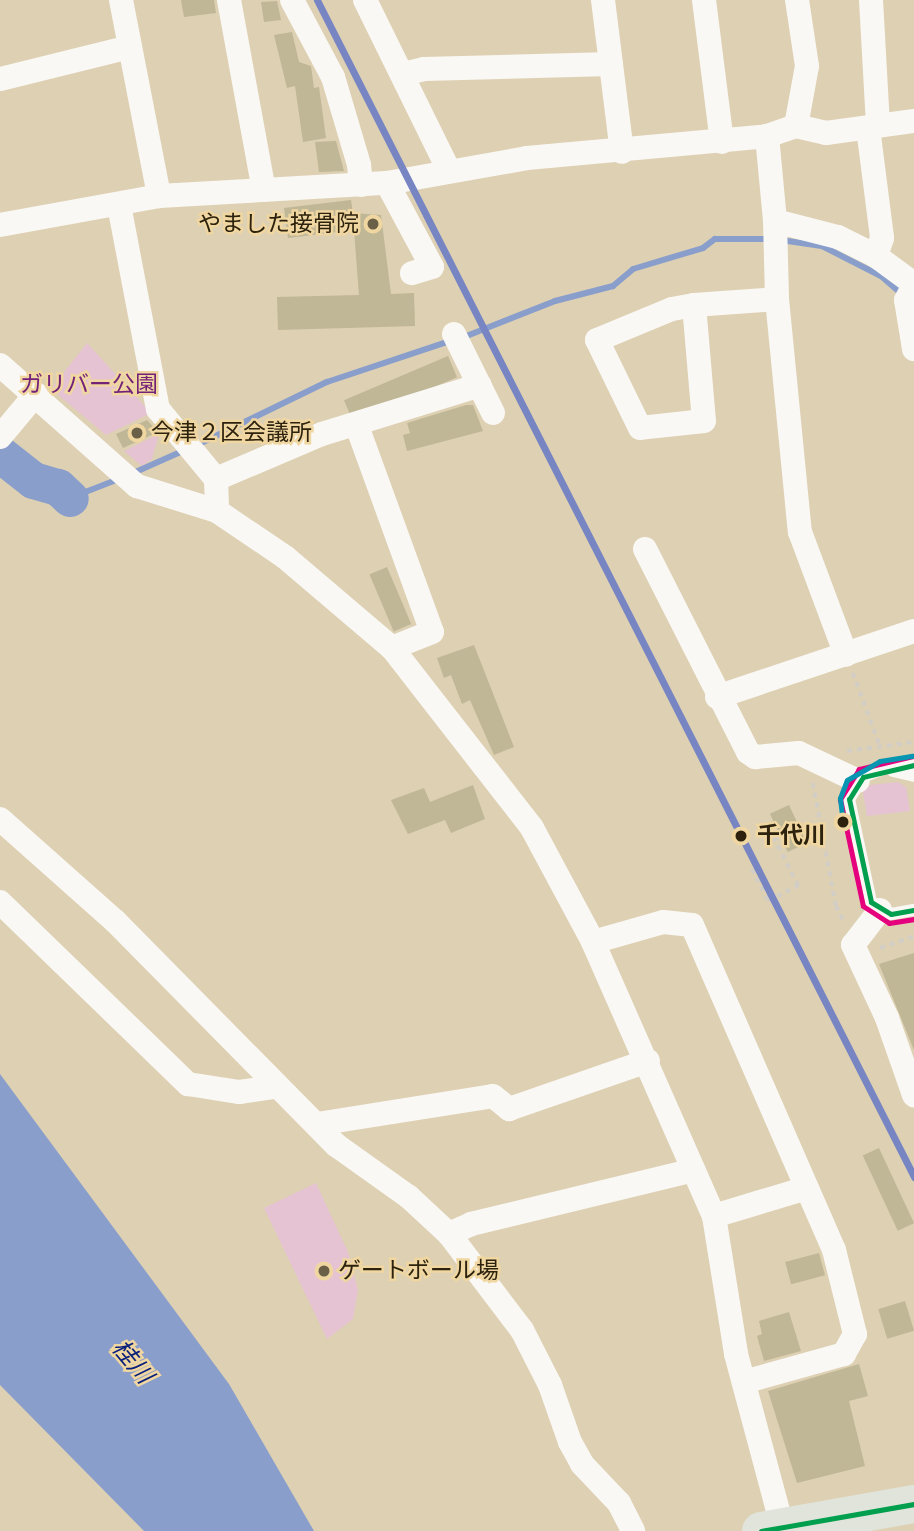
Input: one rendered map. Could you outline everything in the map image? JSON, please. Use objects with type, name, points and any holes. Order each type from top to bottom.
[{"type":"main road","points":[[771,1529],[914,1504]]},
{"type":"street","points":[[121,0],[159,196]]},
{"type":"street","points":[[229,0],[264,190]]},
{"type":"street","points":[[292,0],[333,77],[359,165],[361,185]]},
{"type":"street","points":[[365,0],[448,169]]},
{"type":"street","points":[[603,0],[622,152]]},
{"type":"street","points":[[704,0],[722,142]]},
{"type":"street","points":[[796,126],[807,66],[797,0]]},
{"type":"street","points":[[871,0],[873,127],[882,238],[876,256]]},
{"type":"street","points":[[0,79],[129,47]]},
{"type":"street","points":[[403,74],[424,69],[611,64]]},
{"type":"street","points":[[0,225],[159,196],[387,183],[448,169],[767,136],[796,126],[826,133],[914,121]]},
{"type":"street","points":[[767,136],[775,221],[777,299],[800,532],[846,655]]},
{"type":"street","points":[[387,183],[432,267],[412,273]]},
{"type":"street","points":[[120,205],[158,409],[216,479],[218,511]]},
{"type":"street","points":[[775,221],[838,237],[876,256],[914,285],[906,300],[914,349]]},
{"type":"street","points":[[694,305],[704,421],[640,428],[597,340],[672,309],[694,305],[777,299]]},
{"type":"street","points":[[456,338],[493,413]]},
{"type":"street","points":[[0,365],[137,486],[218,511],[285,557],[392,648],[532,828],[593,942],[648,1061],[714,1216],[771,1529]]},
{"type":"street","points":[[216,479],[322,433],[357,426],[480,384]]},
{"type":"street","points":[[0,437],[36,394]]},
{"type":"street","points":[[357,426],[432,632],[392,648]]},
{"type":"street","points":[[645,549],[717,697],[755,757],[799,753],[858,781]]},
{"type":"street","points":[[717,697],[914,631]]},
{"type":"street","points":[[0,819],[115,921],[275,1087],[317,1124],[336,1145],[409,1197],[449,1234],[522,1330],[550,1385],[570,1442],[583,1464],[619,1503],[633,1531]]},
{"type":"street","points":[[0,902],[188,1084],[239,1092],[275,1087]]},
{"type":"street","points":[[880,910],[853,945],[887,1018],[914,1096]]},
{"type":"street","points":[[593,942],[663,922],[692,925],[834,1250],[855,1334],[844,1354],[744,1382]]},
{"type":"street","points":[[317,1124],[493,1096],[509,1110],[648,1061]]},
{"type":"street","points":[[449,1234],[471,1224],[694,1170]]},
{"type":"street","points":[[714,1216],[807,1188]]},
{"type":"lane","points":[[914,765],[883,769],[858,781],[849,799],[866,889],[880,910],[891,914],[914,910]]},
{"type":"lane","points":[[883,769],[914,776]]},
{"type":"path","points":[[846,655],[880,746]]},
{"type":"path","points":[[800,828],[820,822]]},
{"type":"path","points":[[752,869],[768,901],[799,886],[774,839],[780,836]]},
{"type":"path","points":[[870,951],[914,936]]},
{"type":"green space","name":"ガリバー公園","points":[[87,343],[151,413],[106,435],[51,389]]},
{"type":"green space","points":[[159,434],[152,459],[142,466],[124,451]]},
{"type":"green space","points":[[898,782],[906,787],[910,811],[867,816],[863,792],[870,785]]},
{"type":"green space","name":"ゲートボール場","points":[[316,1183],[348,1252],[358,1290],[353,1319],[327,1339],[264,1208]]},
{"type":"water","name":"桂川","points":[[0,1074],[229,1384],[314,1531],[144,1531],[0,1385]]},
{"type":"building","points":[[181,0],[214,0],[216,13],[184,17]]},
{"type":"building","points":[[277,1],[281,20],[264,22],[261,2]]},
{"type":"building","points":[[292,32],[299,62],[311,66],[314,88],[319,87],[326,138],[303,142],[295,86],[287,88],[274,35]]},
{"type":"building","points":[[336,141],[344,171],[319,172],[315,142]]},
{"type":"building","points":[[351,200],[353,213],[381,215],[391,294],[414,293],[415,326],[278,330],[277,297],[359,295],[354,230],[288,238],[284,208]]},
{"type":"building","points":[[448,356],[457,377],[353,421],[344,400]]},
{"type":"building","points":[[473,405],[483,431],[407,451],[403,435],[410,433],[407,423]]},
{"type":"building","name":"今津２区会議所","points":[[147,420],[158,432],[123,448],[116,434]]},
{"type":"building","points":[[387,567],[411,624],[394,631],[370,574]]},
{"type":"building","points":[[474,645],[514,747],[494,755],[470,700],[462,704],[451,675],[444,678],[437,658]]},
{"type":"building","points":[[473,785],[485,819],[451,833],[445,820],[408,834],[391,800],[424,788],[430,802]]},
{"type":"building","points":[[789,805],[807,843],[788,852],[770,814]]},
{"type":"building","points":[[914,953],[914,1050],[879,964]]},
{"type":"building","points":[[879,1148],[914,1223],[898,1231],[863,1156]]},
{"type":"building","points":[[819,1253],[825,1275],[791,1284],[785,1262]]},
{"type":"building","points":[[905,1301],[914,1331],[887,1339],[878,1309]]},
{"type":"building","points":[[789,1312],[801,1351],[764,1361],[757,1336],[762,1334],[759,1321]]},
{"type":"building","points":[[859,1364],[868,1396],[849,1401],[865,1466],[797,1483],[768,1391]]},
{"type":"waterway","points":[[464,337],[555,301],[613,286],[633,269],[703,248],[715,239],[770,239]]},
{"type":"waterway","points":[[781,240],[822,246],[881,276],[903,295]]},
{"type":"waterway","points":[[195,446],[327,382],[450,341]]},
{"type":"waterway","points":[[131,474],[185,450]]},
{"type":"waterway","points":[[0,454],[33,480],[58,487],[70,498]]},
{"type":"waterway","points":[[70,498],[121,478]]},
{"type":"transit line","points":[[317,0],[914,1177]]},
{"type":"transit line","points":[[913,756],[859,769],[840,799],[863,906],[889,923],[914,919]]},
{"type":"transit line","points":[[843,823],[840,798],[847,780],[880,761],[913,756]]},
{"type":"transit line","points":[[914,765],[863,777],[849,799],[871,902],[891,914],[914,910]]},
{"type":"transit line","points":[[761,1531],[914,1504]]},
{"type":"place","name":"やました接骨院","points":[[373,224]]},
{"type":"place","name":"今津２区会議所","points":[[137,433]]},
{"type":"place","name":"千代川","points":[[741,836]]},
{"type":"place","name":"ゲートボール場","points":[[324,1271]]}]
